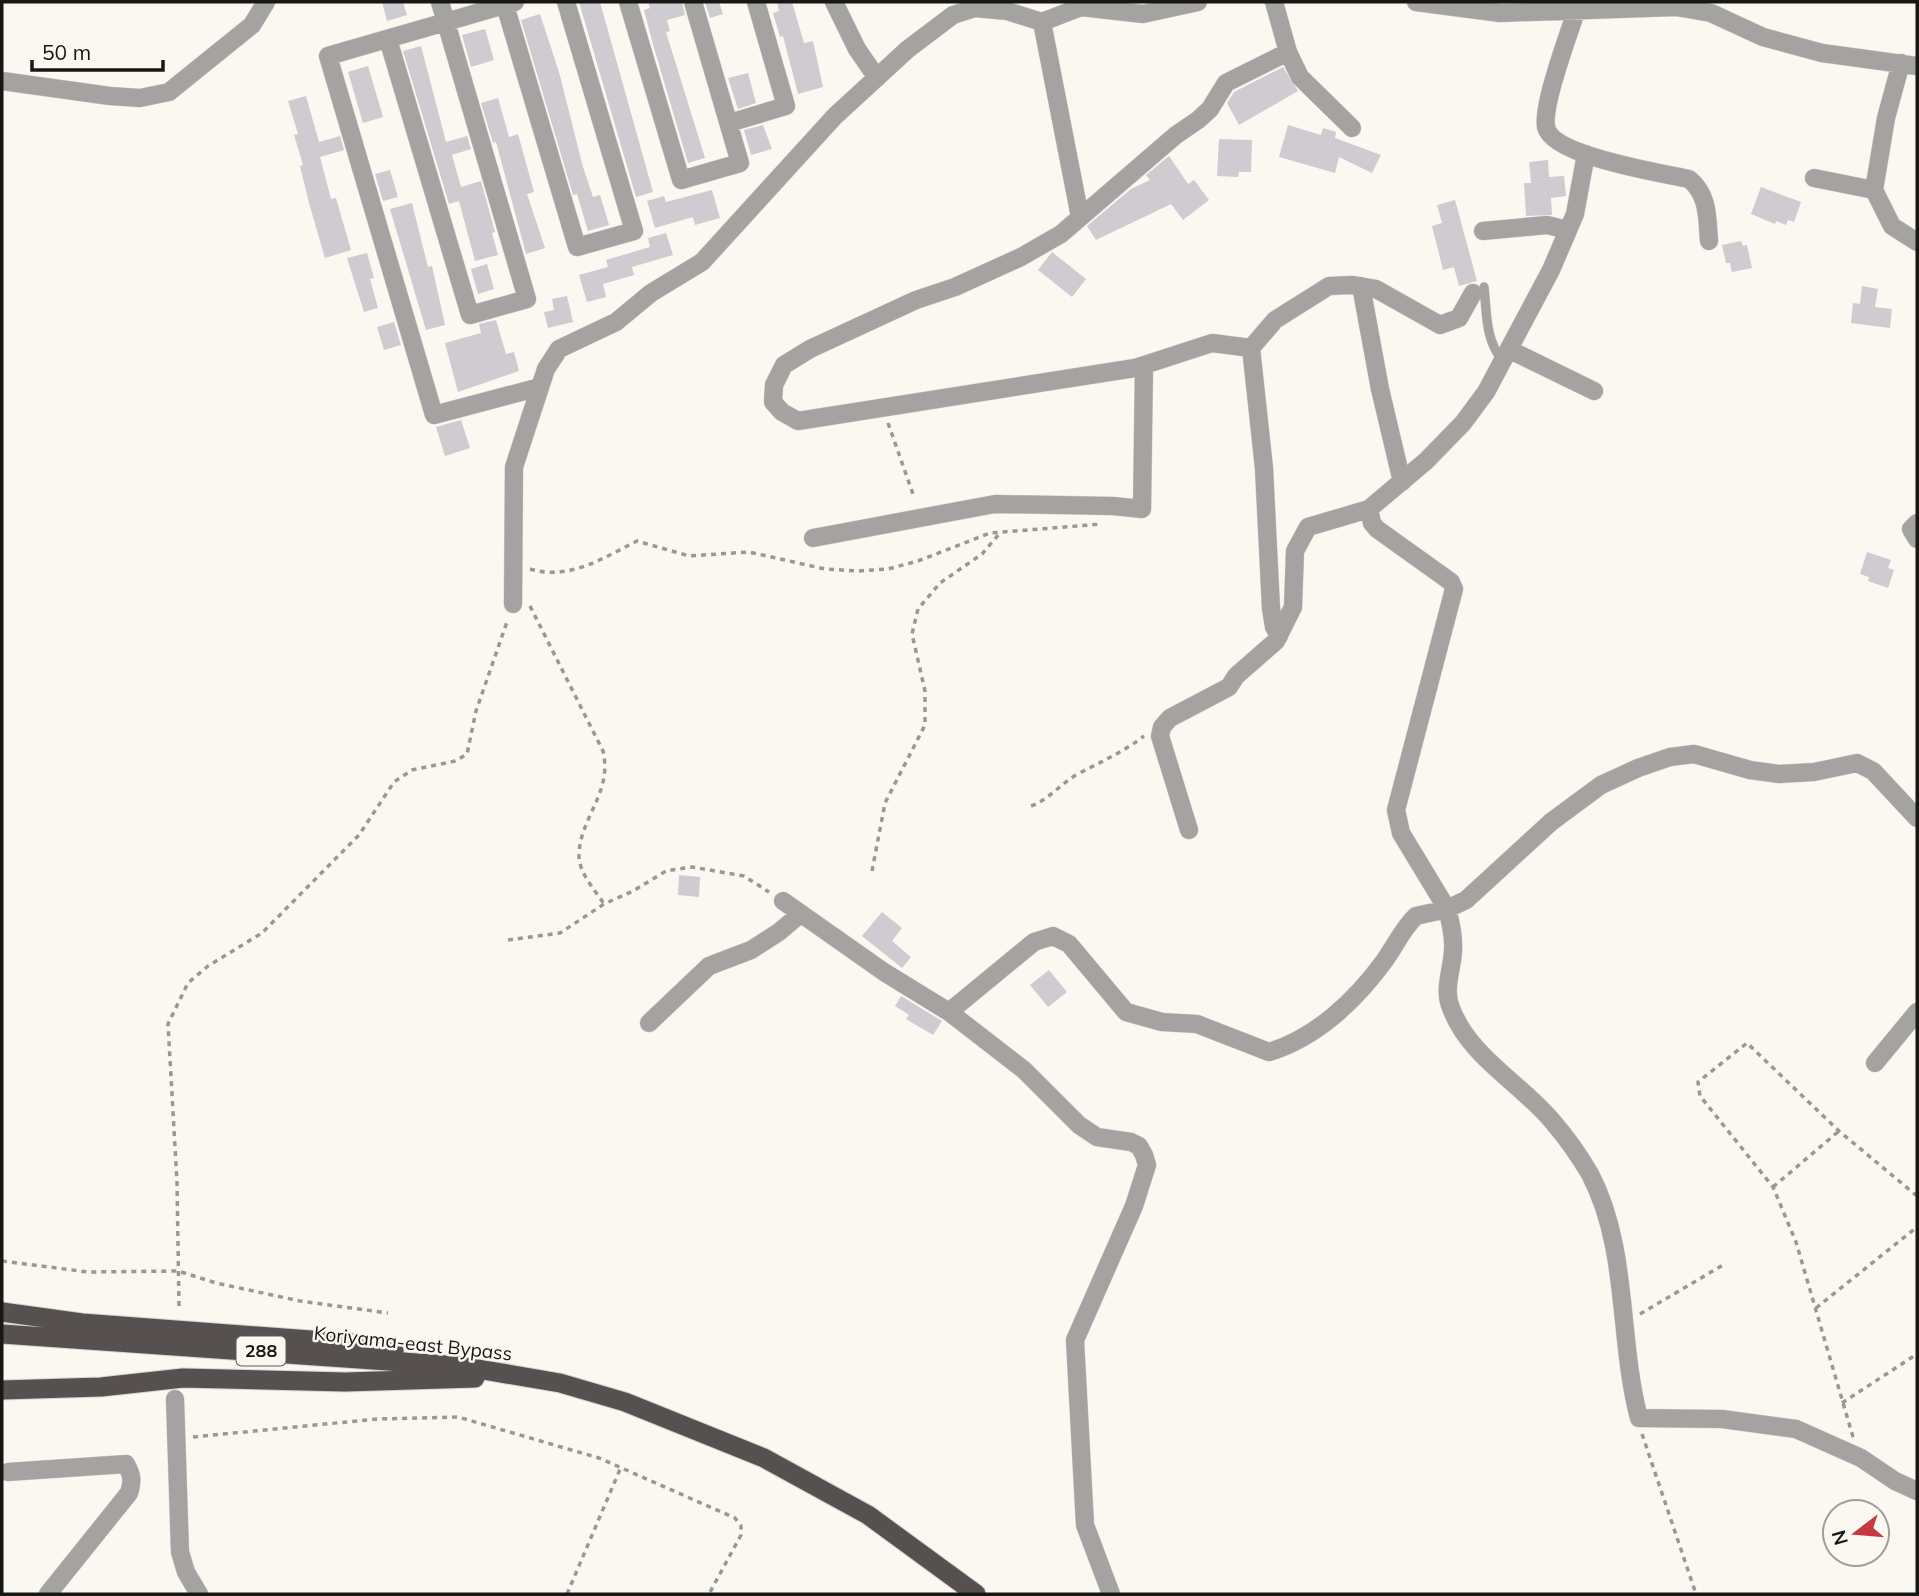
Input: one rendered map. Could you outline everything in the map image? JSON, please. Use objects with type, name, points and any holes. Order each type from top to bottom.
[{"type":"highway","points":[[2,1312],[82,1323],[351,1343],[460,1366]]},
{"type":"highway","name":"Koriyama-east Bypass","points":[[2,1334],[460,1366],[560,1383],[625,1402],[764,1458],[868,1515],[976,1594]]},
{"type":"highway","points":[[2,1390],[101,1387],[183,1378],[425,1381],[519,1376]]},
{"type":"street","points":[[2,82],[130,97],[169,92],[252,25],[266,2]]},
{"type":"street","points":[[388,39],[470,315],[527,299],[440,2]]},
{"type":"street","points":[[540,387],[434,415],[328,56],[510,4],[577,247],[634,231],[566,2]]},
{"type":"street","points":[[628,2],[681,180],[740,163],[693,2]]},
{"type":"street","points":[[729,123],[786,106],[756,2]]},
{"type":"street","points":[[834,2],[858,49],[877,78]]},
{"type":"street","points":[[513,604],[514,467],[551,358],[559,349],[616,322],[652,293],[702,262],[800,152],[926,34],[953,15],[975,8],[1007,11],[1042,22],[1081,7],[1124,7],[1143,14],[1198,2]]},
{"type":"street","points":[[1274,2],[1288,52],[1300,77],[1352,128]]},
{"type":"street","points":[[1416,2],[1500,13],[1577,7],[1676,7],[1711,13],[1763,37],[1822,53],[1909,65],[1886,118],[1874,190],[1881,209],[1892,226],[1917,242]]},
{"type":"street","points":[[1577,7],[1546,112],[1546,127],[1555,142],[1586,155],[1689,179],[1697,186],[1706,202],[1709,241]]},
{"type":"street","points":[[1042,22],[1080,217]]},
{"type":"street","points":[[1251,348],[1212,343],[1144,365],[1009,390],[797,421],[782,412],[773,401],[774,385],[784,365],[810,349],[1021,257],[1061,233],[1176,135],[1198,121],[1210,109],[1226,83],[1288,52]]},
{"type":"street","points":[[1189,830],[1160,736],[1162,727],[1170,718],[1229,687],[1236,676],[1279,636],[1293,607],[1295,551],[1308,527],[1369,509],[1402,482],[1463,424],[1507,356],[1568,230],[1582,185],[1586,155]]},
{"type":"street","points":[[1814,178],[1874,190]]},
{"type":"street","points":[[1483,232],[1547,225],[1568,230]]},
{"type":"street","points":[[1279,636],[1270,608],[1265,468],[1251,348],[1275,320],[1329,286],[1361,286],[1391,296],[1440,325],[1459,318],[1478,290]]},
{"type":"street","points":[[1361,286],[1380,389],[1402,482]]},
{"type":"street","points":[[1507,356],[1594,391]]},
{"type":"street","points":[[813,538],[995,504],[1091,505],[1142,509],[1144,365]]},
{"type":"street","points":[[1369,509],[1372,523],[1377,528],[1451,582],[1454,589],[1396,810],[1401,833],[1447,909],[1452,935],[1447,988],[1451,1008],[1467,1036],[1553,1121],[1590,1175],[1609,1227],[1628,1374],[1639,1418],[1722,1419],[1796,1429],[1861,1458],[1895,1481],[1917,1491]]},
{"type":"street","points":[[1917,523],[1911,529],[1917,539]]},
{"type":"street","points":[[949,1012],[1034,942],[1052,936],[1069,944],[1126,1012],[1162,1022],[1197,1024],[1269,1052],[1301,1040],[1353,997],[1374,975],[1416,916],[1447,909],[1466,900],[1551,822],[1601,785],[1670,757],[1694,754],[1750,770],[1779,774],[1814,772],[1857,763],[1872,771],[1917,818]]},
{"type":"street","points":[[783,901],[799,915],[949,1012],[1024,1070],[1079,1125],[1097,1137],[1131,1142],[1139,1146],[1144,1154],[1147,1165],[1137,1199],[1076,1340],[1085,1525],[1111,1594]]},
{"type":"street","points":[[649,1023],[709,966],[751,950],[799,915]]},
{"type":"street","points":[[1875,1063],[1917,1012]]},
{"type":"street","points":[[175,1399],[180,1552],[186,1572],[199,1594]]},
{"type":"street","points":[[8,1472],[127,1464],[131,1472],[133,1481],[129,1493],[48,1594]]},
{"type":"lane","points":[[1478,290],[1493,349],[1507,356]]},
{"type":"path","points":[[883,407],[912,494]]},
{"type":"path","points":[[872,871],[885,803],[925,725],[925,691],[912,634],[918,609],[940,583],[982,554],[1001,532]]},
{"type":"path","points":[[515,583],[603,751],[607,766],[605,780],[579,856],[582,870],[604,904]]},
{"type":"path","points":[[179,1306],[174,1104],[168,1065],[168,1024],[188,983],[208,966],[262,933],[359,835],[394,782],[412,771],[455,761],[467,754],[476,711],[513,604]]},
{"type":"path","points":[[1031,806],[1046,801],[1074,776],[1122,753],[1162,727]]},
{"type":"path","points":[[508,940],[552,937],[604,904],[626,895],[666,871],[692,867],[744,876],[783,901]]},
{"type":"path","points":[[1861,1458],[1842,1403],[1796,1242],[1773,1187],[1700,1096],[1698,1082],[1746,1043],[1839,1131],[1917,1196]]},
{"type":"path","points":[[1773,1187],[1839,1131]]},
{"type":"path","points":[[1816,1308],[1917,1227]]},
{"type":"path","points":[[2,1261],[88,1272],[178,1271],[216,1283],[300,1301],[388,1313]]},
{"type":"path","points":[[1623,1324],[1723,1265]]},
{"type":"path","points":[[1842,1403],[1917,1354]]},
{"type":"path","points":[[176,1438],[365,1420],[458,1417],[526,1435],[621,1467],[735,1518],[741,1525],[741,1535],[709,1594]]},
{"type":"path","points":[[1639,1418],[1644,1442],[1696,1594]]},
{"type":"path","points":[[567,1594],[621,1467]]},
{"type":"building","points":[[382,2],[403,2],[407,15],[387,21]]},
{"type":"building","points":[[579,2],[600,2],[653,192],[636,197]]},
{"type":"building","points":[[648,2],[682,2],[685,15],[667,20],[670,31],[666,32],[705,158],[688,163],[644,10],[650,8]]},
{"type":"building","points":[[705,2],[719,2],[723,14],[710,18]]},
{"type":"building","points":[[777,2],[792,2],[804,43],[813,41],[823,87],[798,94],[783,36],[780,37],[773,13],[779,11]]},
{"type":"building","points":[[540,14],[559,72],[583,167],[593,197],[600,195],[609,225],[588,231],[577,194],[573,195],[521,20]]},
{"type":"building","points":[[485,29],[494,60],[471,67],[462,35]]},
{"type":"building","points":[[421,46],[446,142],[467,136],[471,149],[452,155],[461,187],[481,181],[495,232],[492,233],[498,255],[475,261],[459,201],[449,204],[403,51]]},
{"type":"building","points":[[368,66],[383,117],[363,123],[348,72]]},
{"type":"building","points":[[1283,67],[1298,91],[1239,125],[1227,103],[1234,92]]},
{"type":"building","points":[[748,73],[756,103],[738,109],[728,78]]},
{"type":"building","points":[[306,96],[319,142],[340,136],[344,150],[320,157],[331,199],[336,198],[351,250],[325,258],[300,166],[303,165],[294,135],[298,134],[288,101]]},
{"type":"building","points":[[498,98],[509,137],[518,134],[534,192],[527,194],[545,248],[526,254],[496,142],[493,143],[481,103]]},
{"type":"building","points":[[763,125],[772,149],[751,155],[744,130]]},
{"type":"building","points":[[1288,125],[1321,135],[1323,128],[1336,132],[1335,138],[1381,155],[1372,173],[1339,157],[1335,173],[1279,157]]},
{"type":"building","points":[[1219,139],[1252,140],[1251,172],[1239,172],[1238,177],[1217,176]]},
{"type":"building","points":[[1169,156],[1188,184],[1194,180],[1209,200],[1183,220],[1171,204],[1096,240],[1087,226],[1131,189],[1150,180],[1146,175]]},
{"type":"building","points":[[1548,160],[1549,177],[1564,176],[1566,196],[1551,198],[1552,215],[1526,216],[1524,183],[1531,183],[1529,162]]},
{"type":"building","points":[[390,170],[398,197],[383,201],[375,174]]},
{"type":"building","points":[[1761,187],[1801,202],[1794,222],[1788,220],[1786,225],[1776,221],[1775,224],[1751,214]]},
{"type":"building","points":[[712,190],[720,218],[695,225],[693,217],[655,228],[647,201],[664,196],[666,202]]},
{"type":"building","points":[[1455,200],[1477,281],[1459,286],[1454,267],[1443,270],[1432,226],[1442,223],[1437,205]]},
{"type":"building","points":[[412,203],[428,267],[432,266],[445,325],[426,330],[390,209]]},
{"type":"building","points":[[666,233],[673,255],[632,267],[634,275],[603,284],[606,297],[587,302],[579,275],[608,267],[606,260],[650,247],[648,238]]},
{"type":"building","points":[[1741,241],[1743,246],[1747,245],[1752,268],[1732,272],[1730,263],[1726,263],[1722,245]]},
{"type":"building","points":[[1052,252],[1086,279],[1072,297],[1038,270]]},
{"type":"building","points":[[367,253],[374,278],[370,279],[378,308],[364,312],[347,258]]},
{"type":"building","points":[[487,264],[494,289],[478,294],[471,269]]},
{"type":"building","points":[[1862,286],[1878,289],[1875,307],[1892,309],[1890,328],[1851,323],[1853,303],[1860,304]]},
{"type":"building","points":[[567,296],[573,322],[548,328],[544,312],[554,310],[552,299]]},
{"type":"building","points":[[496,320],[506,354],[514,352],[519,371],[458,392],[445,343],[481,333],[479,324]]},
{"type":"building","points":[[394,322],[401,345],[384,350],[377,327]]},
{"type":"building","points":[[461,420],[470,448],[445,456],[436,427]]},
{"type":"building","points":[[1867,552],[1891,560],[1888,568],[1894,570],[1888,588],[1868,581],[1869,577],[1860,574]]},
{"type":"building","points":[[679,875],[700,877],[699,897],[678,895]]},
{"type":"building","points":[[882,912],[902,928],[892,941],[911,957],[902,968],[862,936]]},
{"type":"building","points":[[1049,970],[1067,992],[1048,1007],[1030,985]]},
{"type":"building","points":[[901,996],[942,1021],[933,1035],[906,1019],[909,1015],[895,1006]]}]
